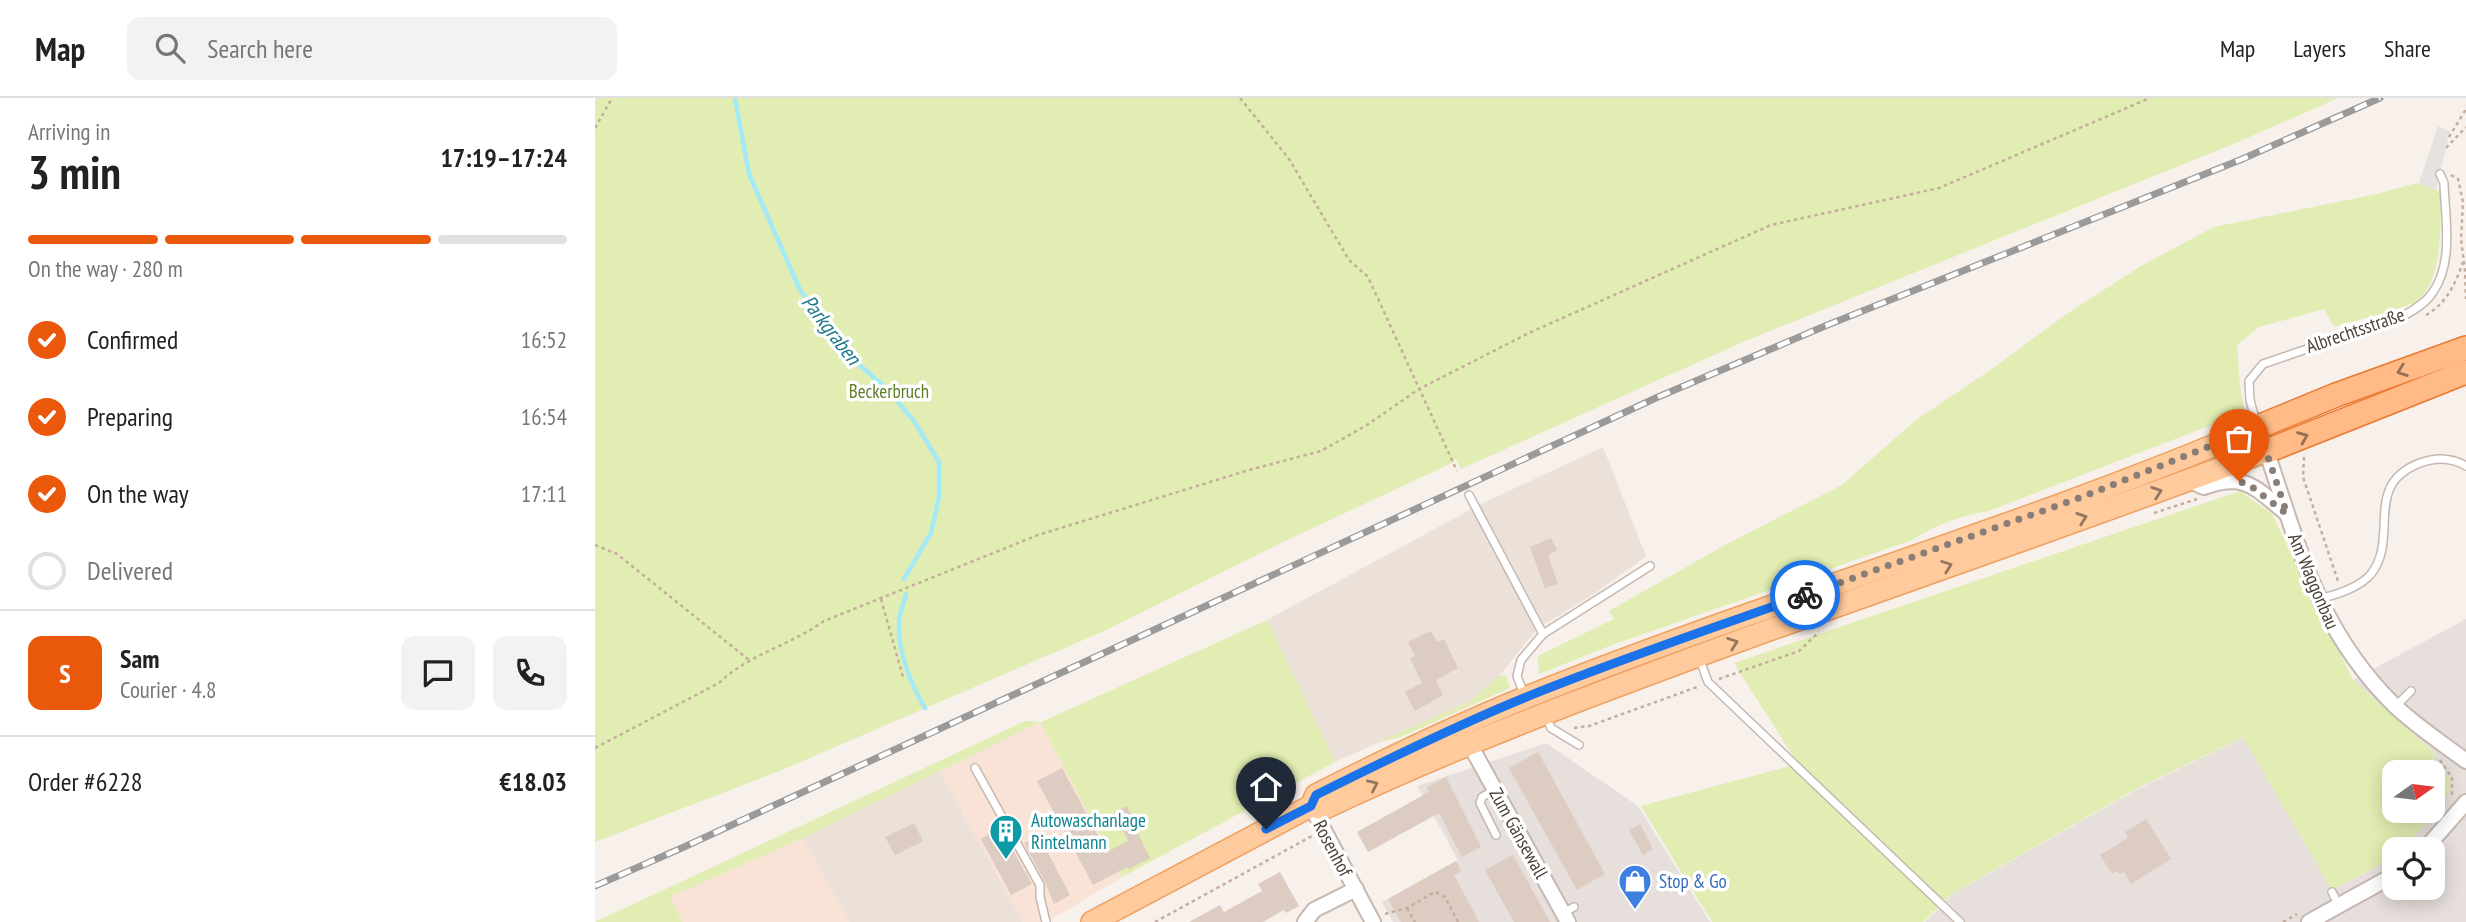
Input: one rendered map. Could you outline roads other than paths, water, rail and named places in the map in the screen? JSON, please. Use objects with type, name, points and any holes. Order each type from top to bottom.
[{"type":"highway","points":[[2258,427],[2326,398],[2466,348]]},
{"type":"highway","points":[[2267,452],[2466,372]]},
{"type":"main road","points":[[1092,922],[1311,806],[1316,795],[1525,698],[2082,497],[2258,427]]},
{"type":"main road","points":[[1311,806],[1323,809],[1469,743],[1547,720],[1698,656],[2196,489],[2267,452]]},
{"type":"street","name":"Am Waggonbau","points":[[2258,427],[2318,600],[2345,647],[2395,707],[2466,761]]},
{"type":"street","name":"Am Waggonbau","points":[[2196,489],[2220,481],[2239,481],[2252,487],[2287,514]]},
{"type":"street","name":"Zum Gänsewall","points":[[1469,743],[1569,914]]},
{"type":"street","points":[[2435,837],[2466,802]]},
{"type":"street","name":"Rosenhof","points":[[1311,806],[1372,919]]},
{"type":"street","points":[[2309,922],[2382,882]]},
{"type":"street","name":"Rosenhof","points":[[1305,922],[1314,910],[1356,889]]},
{"type":"lane","name":"Albrechtsstraße","points":[[2258,427],[2250,400],[2249,381],[2263,364],[2403,316],[2432,294],[2443,270],[2446,252],[2444,183],[2440,174]]},
{"type":"lane","points":[[2318,600],[2341,592],[2369,575],[2376,566],[2381,555],[2389,487],[2398,474],[2424,462],[2441,459],[2453,460],[2466,466]]},
{"type":"lane","points":[[1469,495],[1543,634]]},
{"type":"lane","points":[[1525,698],[1517,676],[1521,660],[1543,634],[1650,566]]},
{"type":"lane","points":[[1698,656],[1709,682],[1960,922]]},
{"type":"lane","points":[[2395,707],[2411,691]]},
{"type":"lane","points":[[1547,720],[1579,746]]},
{"type":"lane","points":[[975,768],[1040,885],[1046,922]]},
{"type":"lane","points":[[1495,790],[1482,797],[1480,803],[1496,835]]},
{"type":"lane","points":[[2332,891],[2339,905]]},
{"type":"waterway","name":"Parkgraben","points":[[735,98],[749,174],[800,290],[850,357],[885,387],[914,421],[939,462],[939,497],[931,533],[904,579]]},
{"type":"waterway","name":"Parkgraben","points":[[906,594],[899,619],[900,644],[910,678],[925,708]]},
{"type":"railway","points":[[595,886],[1658,397],[1825,326],[2240,160],[2380,98]]},
{"type":"place","name":"Autowaschanlage Rintelmann","points":[[1006,861]]},
{"type":"place","name":"Stop & Go","points":[[1635,911]]},
{"type":"park label","name":"Beckerbruch","points":[[889,391]]}]
